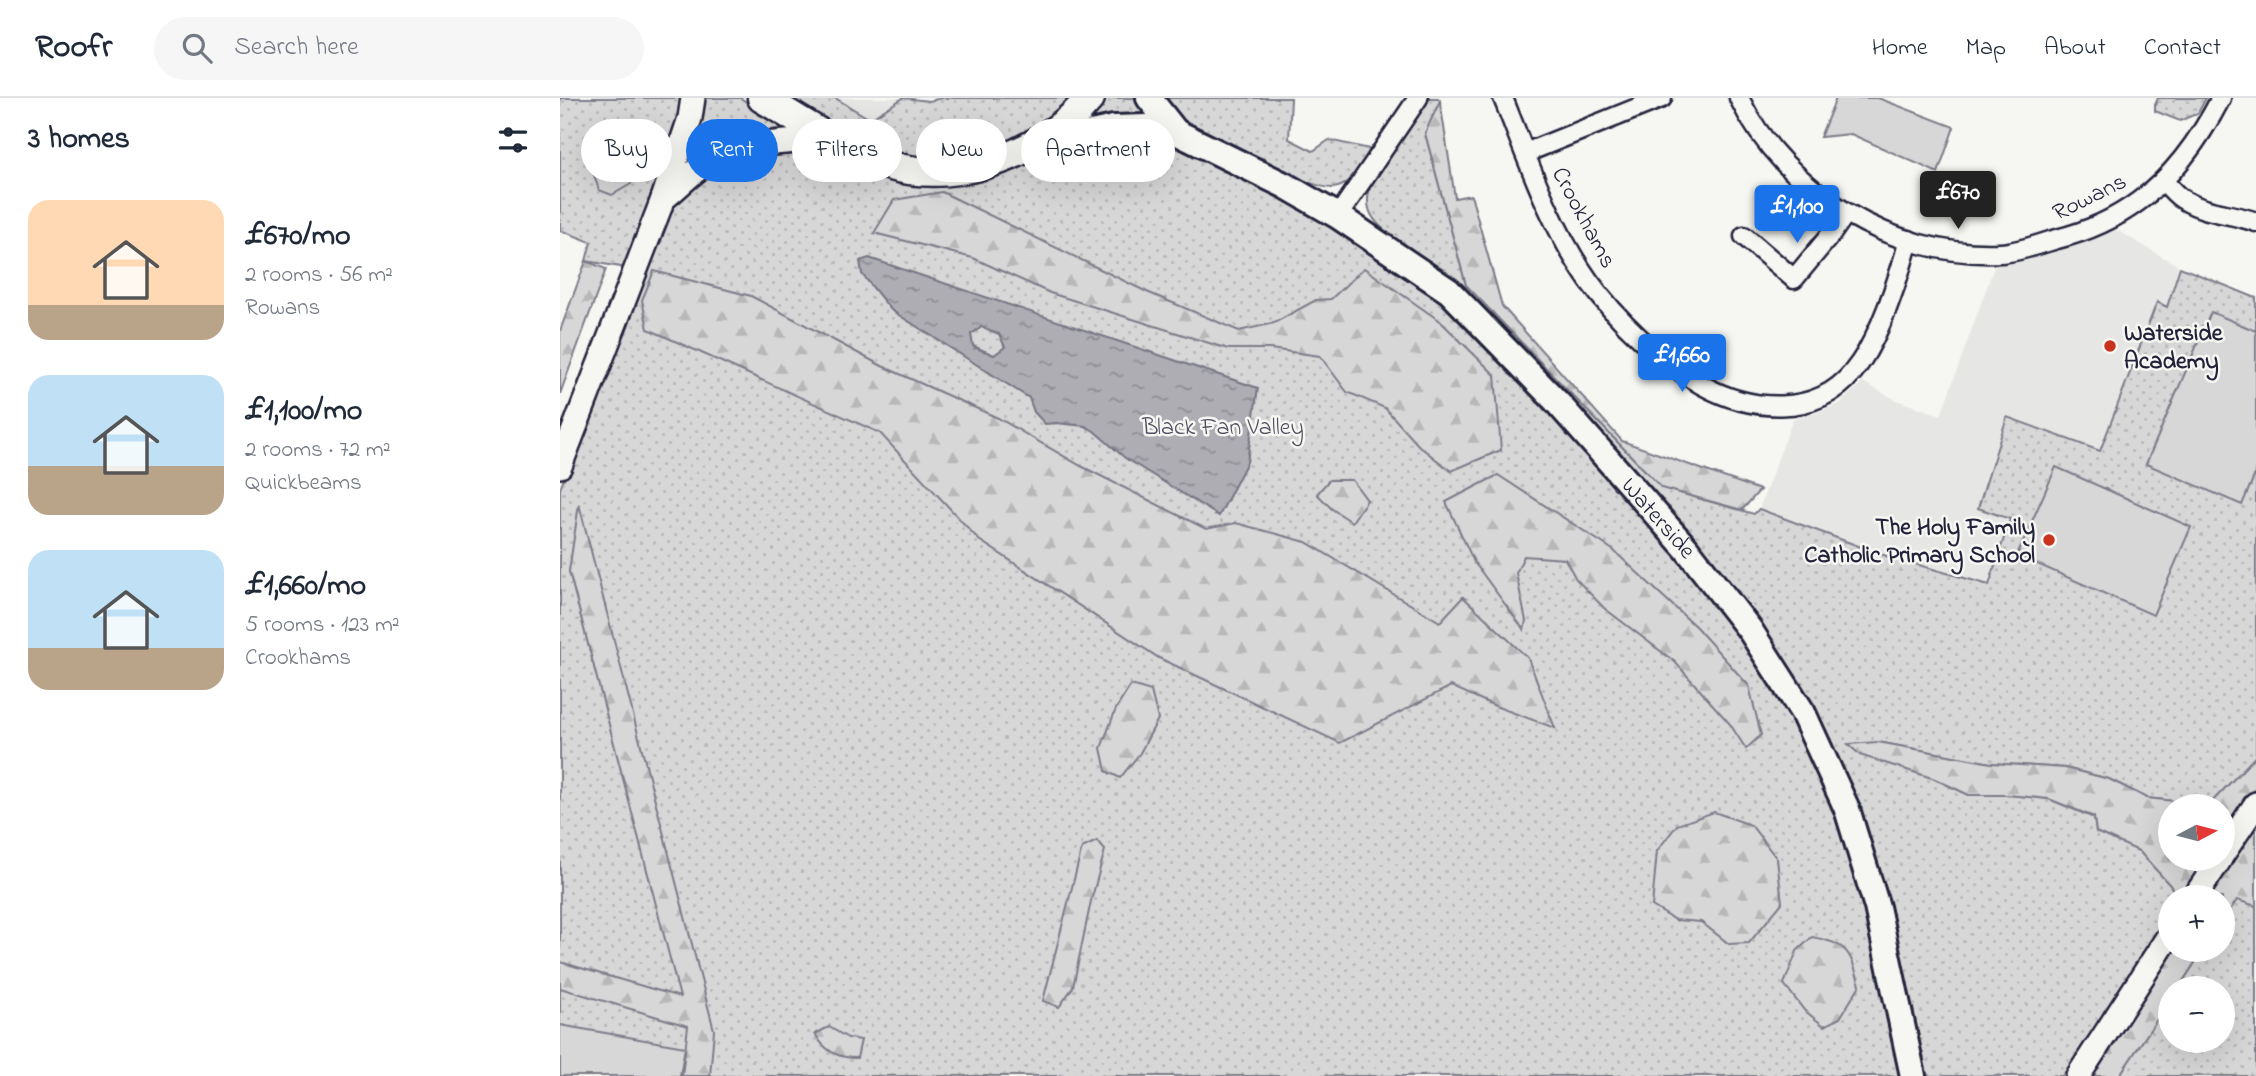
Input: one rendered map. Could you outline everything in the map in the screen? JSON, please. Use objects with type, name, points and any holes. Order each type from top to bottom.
[{"type":"main road","points":[[762,98],[798,119]]},
{"type":"main road","points":[[1068,119],[1090,98]]},
{"type":"main road","name":"Waterside","points":[[1149,98],[1176,132],[1286,186],[1338,216],[1449,291],[1598,448],[1686,548],[1750,629],[1803,713],[1847,809],[1877,907],[1913,1076]]},
{"type":"main road","points":[[902,168],[917,171],[949,170],[982,165],[1021,150]]},
{"type":"street","points":[[560,466],[663,198],[690,118],[693,98]]},
{"type":"street","points":[[1338,216],[1418,98]]},
{"type":"street","name":"Crookhams","points":[[1503,98],[1550,213],[1572,257],[1590,283],[1640,338],[1702,385],[1737,399],[1759,405],[1794,406],[1826,395],[1852,373],[1876,334],[1909,240]]},
{"type":"street","points":[[1525,153],[1622,105],[1662,98]]},
{"type":"street","name":"Rowans","points":[[1739,98],[1779,158],[1808,185],[1846,213],[1880,230],[1909,240],[1979,253],[2003,253],[2074,235],[2137,202],[2163,181],[2195,144],[2221,98]]},
{"type":"street","points":[[663,198],[705,164],[723,154],[748,146],[792,143]]},
{"type":"street","points":[[2163,181],[2183,200],[2209,211],[2241,216],[2256,222]]},
{"type":"street","points":[[1744,236],[1794,279],[1846,213]]},
{"type":"street","points":[[2235,836],[2256,804]]},
{"type":"street","points":[[2078,1076],[2158,953]]},
{"type":"shaded area","points":[[835,98],[903,98],[870,119]]},
{"type":"shaded area","points":[[2103,222],[2180,267],[2256,298],[1990,585],[1880,554],[1759,509],[1793,419],[1839,404],[1863,382],[1896,400],[1941,415],[1999,253]]},
{"type":"green space","points":[[560,98],[688,98],[672,143],[672,119],[581,119],[581,182],[658,182],[627,268],[586,261],[591,242],[560,230]]},
{"type":"green space","points":[[705,98],[740,98],[774,119],[701,119]]},
{"type":"green space","points":[[784,98],[835,98],[870,119],[821,119]]},
{"type":"green space","points":[[903,98],[929,101],[942,98],[1079,98],[1051,119],[1021,119],[1021,142],[1007,146],[1007,119],[916,119],[916,157],[902,155],[902,119],[870,119]]},
{"type":"green space","points":[[1105,98],[1139,98],[1148,115],[1121,119],[1088,119]]},
{"type":"green space","points":[[1155,98],[1291,98],[1289,139],[1313,151],[1329,140],[1372,152],[1346,184],[1333,188],[1323,186],[1260,163],[1197,134],[1183,125]]},
{"type":"green space","points":[[1425,98],[1438,98],[1440,101],[1425,133],[1466,285],[1662,488],[1754,514],[1759,509],[1880,554],[1989,585],[2010,519],[1978,508],[2007,417],[2100,451],[2157,302],[2167,307],[2180,267],[2256,298],[2256,756],[2220,794],[2158,794],[2158,799],[2147,798],[2109,779],[2065,768],[1991,763],[1878,742],[1935,779],[1969,795],[2049,799],[2094,818],[2096,832],[2139,851],[2170,885],[2158,885],[2158,932],[2127,980],[2114,1007],[2062,1076],[1921,1076],[1882,902],[1789,678],[1409,250],[1375,221],[1368,203],[1373,180]]},
{"type":"green space","points":[[1836,98],[1878,98],[1954,127],[1938,173],[1851,134],[1820,137]]},
{"type":"green space","points":[[2158,98],[2206,98],[2198,113],[2180,121],[2155,111]]},
{"type":"green space","points":[[1440,101],[1455,198],[1471,195],[1502,306],[1622,441],[1760,490],[1742,510],[1662,488],[1466,285],[1425,133]]},
{"type":"green space","name":"Black Fan Valley","points":[[1175,144],[1229,167],[1350,234],[1457,311],[1514,369],[1728,616],[1775,685],[1811,755],[1860,883],[1904,1076],[703,1076],[569,571],[681,998],[560,962],[560,489],[672,206],[699,182],[778,182],[778,151],[792,149],[792,182],[902,182],[902,178],[916,175],[916,182],[1007,182],[1007,156],[1021,153],[1021,182],[1175,182]]},
{"type":"green space","points":[[596,182],[631,182],[612,195],[599,190]]},
{"type":"green space","points":[[942,192],[1147,292],[1239,331],[1274,323],[1316,300],[1331,299],[1364,268],[1440,321],[1495,375],[1501,450],[1451,471],[1419,446],[1385,408],[1347,392],[1320,356],[1270,349],[1228,349],[1050,293],[973,258],[874,233],[894,200]]},
{"type":"green space","points":[[586,261],[606,269],[560,394],[560,331]]},
{"type":"green space","points":[[654,271],[751,296],[882,366],[998,418],[1081,466],[1206,529],[1236,523],[1306,542],[1440,622],[1463,597],[1528,658],[1555,728],[1451,686],[1340,743],[1159,658],[979,540],[880,433],[648,329],[642,300]]},
{"type":"green space","points":[[2211,312],[2256,331],[2256,472],[2242,505],[2146,464]]},
{"type":"green space","points":[[2056,467],[2191,527],[2153,615],[2017,555]]},
{"type":"green space","points":[[1498,475],[1613,550],[1696,627],[1749,686],[1761,735],[1746,749],[1730,724],[1675,662],[1604,608],[1576,579],[1565,559],[1524,556],[1516,573],[1526,621],[1524,630],[1474,562],[1446,502]]},
{"type":"green space","points":[[1329,480],[1352,480],[1367,500],[1352,522],[1332,509],[1317,494]]},
{"type":"green space","points":[[579,504],[714,1030],[710,1076],[682,1076],[688,1026],[560,988],[560,962],[680,997],[569,571]]},
{"type":"green space","points":[[1131,685],[1151,691],[1158,719],[1140,753],[1120,778],[1106,771],[1101,748],[1116,709]]},
{"type":"green space","points":[[1878,742],[1991,763],[2065,768],[2109,779],[2147,798],[2158,799],[2158,872],[2139,851],[2096,832],[2094,817],[2049,799],[1969,795],[1935,779],[1860,755],[1848,744]]},
{"type":"green space","points":[[2256,756],[2256,787],[2235,818],[2235,794],[2220,794]]},
{"type":"green space","points":[[1714,812],[1751,825],[1777,859],[1782,903],[1749,943],[1729,944],[1701,922],[1675,920],[1652,906],[1657,851],[1677,825]]},
{"type":"green space","points":[[2256,826],[2256,906],[2237,900],[2235,903],[2235,885],[2217,885],[2226,872],[2235,872],[2235,858]]},
{"type":"green space","points":[[1097,841],[1105,850],[1073,987],[1059,1007],[1043,1001],[1082,848]]},
{"type":"green space","points":[[2158,872],[2198,872],[2189,885],[2170,885]]},
{"type":"green space","points":[[2237,899],[2256,906],[2256,1076],[2119,1076],[2158,1018],[2158,1053],[2235,1053],[2235,976],[2186,976],[2195,962],[2235,962]]},
{"type":"green space","points":[[1812,937],[1833,943],[1846,951],[1860,985],[1840,1018],[1824,1026],[1804,1010],[1784,984],[1797,951]]},
{"type":"green space","points":[[2167,962],[2195,962],[2186,976],[2158,976]]},
{"type":"green space","points":[[2158,976],[2158,1018],[2119,1076],[2093,1076]]},
{"type":"green space","points":[[560,984],[695,1023],[688,1076],[560,1076]]},
{"type":"green space","points":[[560,1025],[685,1047],[680,1076],[560,1076]]},
{"type":"green space","points":[[829,1027],[848,1038],[861,1040],[857,1058],[843,1057],[823,1045],[815,1034]]},
{"type":"water","points":[[869,258],[1258,388],[1247,462],[1219,516],[1125,458],[1085,426],[1045,424],[1034,412],[1029,398],[891,310],[862,274],[860,261]],"holes":[[[982,327],[999,334],[1005,347],[994,355],[973,346],[971,334]]]},
{"type":"place","name":"Waterside Academy","points":[[2110,346]]},
{"type":"place","name":"The Holy Family Catholic Primary School","points":[[2049,540]]}]
